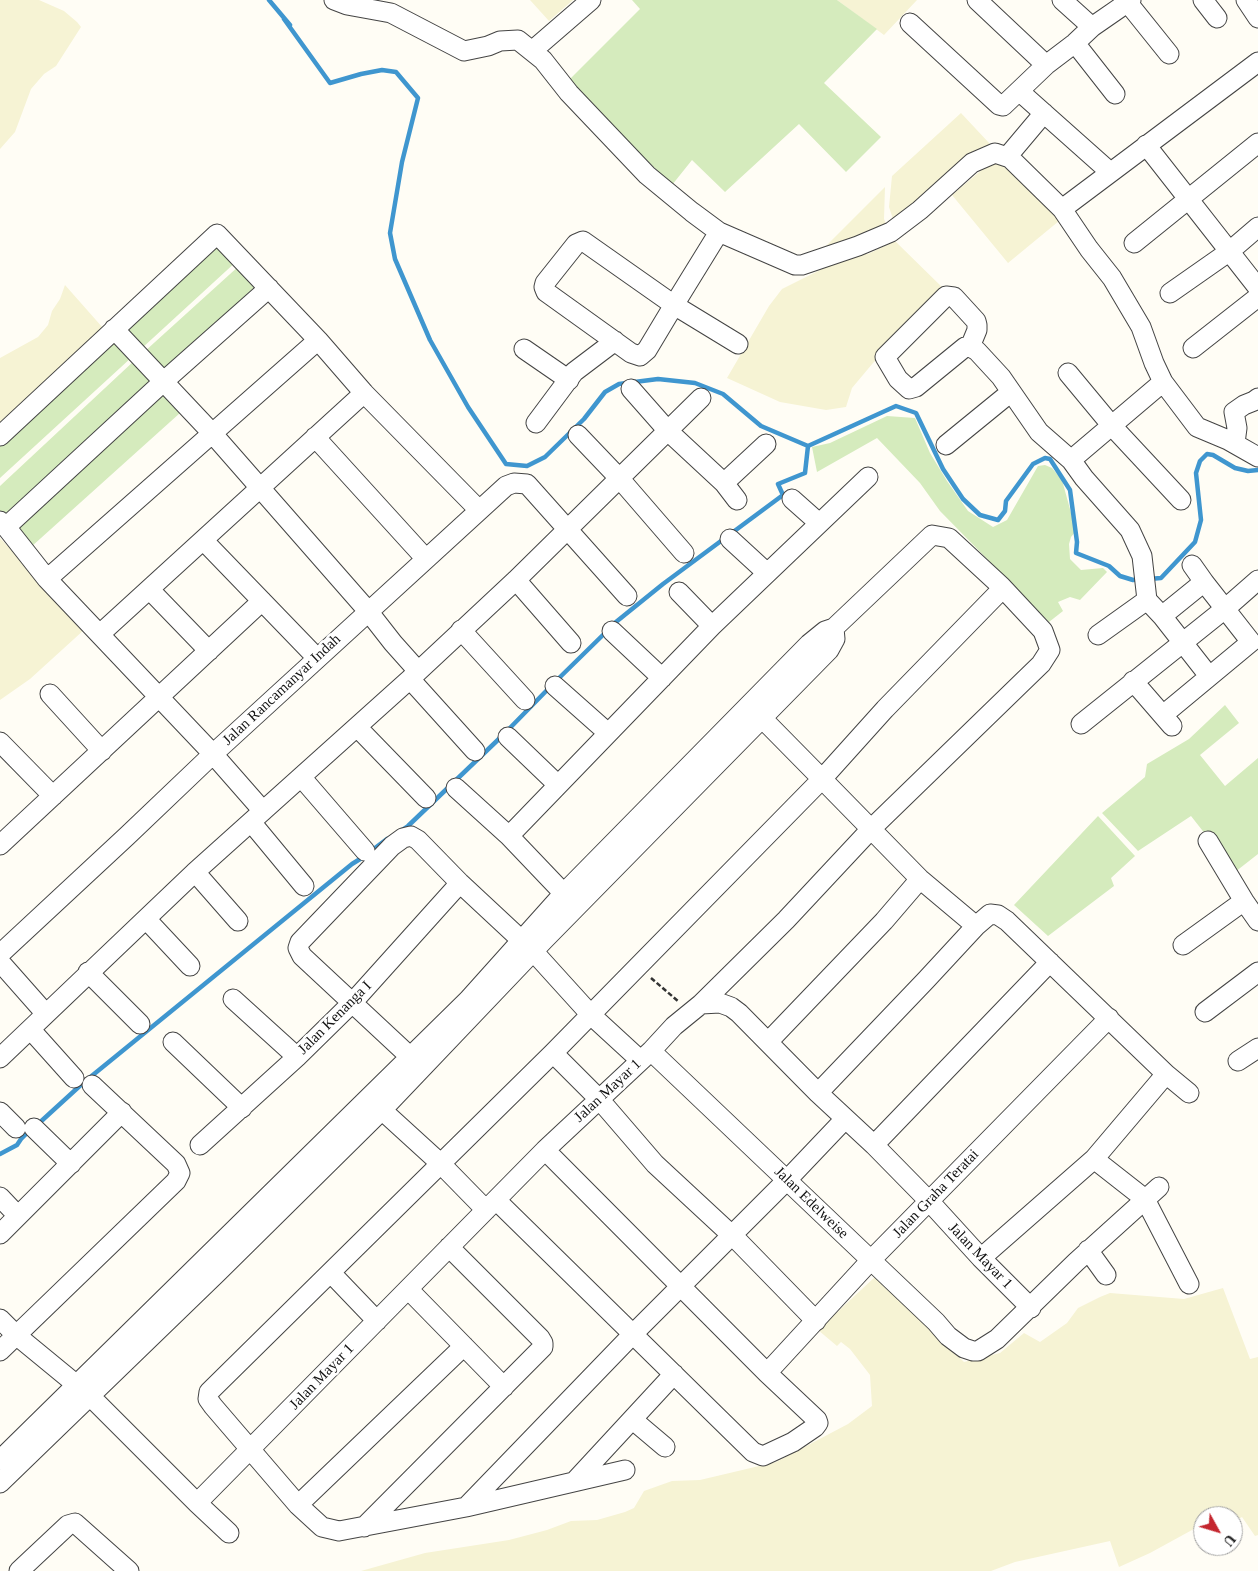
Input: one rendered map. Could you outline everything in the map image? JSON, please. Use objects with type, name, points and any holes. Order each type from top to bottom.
[{"type":"street","points":[[334,0],[347,6],[391,13],[464,51],[488,46],[500,41],[518,40],[543,60],[568,93],[647,175],[719,232],[789,263],[802,265],[858,246],[891,232],[920,210],[972,163],[995,153],[1008,157],[1062,209],[1089,249],[1112,278],[1141,327],[1163,382],[1197,427],[1235,443],[1257,456]]},
{"type":"street","points":[[532,51],[591,0]]},
{"type":"street","points":[[977,0],[1046,65]]},
{"type":"street","points":[[1062,0],[1092,27]]},
{"type":"street","points":[[1203,0],[1217,18]]},
{"type":"street","points":[[1246,0],[1258,18]]},
{"type":"street","points":[[910,23],[999,105],[1003,106],[1046,65],[1076,43],[1092,27],[1129,2],[1169,54]]},
{"type":"street","points":[[1076,43],[1115,94]]},
{"type":"street","points":[[1062,209],[1258,62]]},
{"type":"street","points":[[1020,91],[1110,172]]},
{"type":"street","points":[[1008,157],[1044,113]]},
{"type":"street","points":[[1134,243],[1258,143]]},
{"type":"street","points":[[1146,145],[1258,288]]},
{"type":"street","points":[[1170,293],[1230,251],[1258,227]]},
{"type":"street","points":[[719,232],[674,305],[647,350],[640,356],[631,353],[614,341],[546,292],[544,287],[545,283],[580,241],[583,241],[674,305],[738,344]]},
{"type":"street","points":[[0,436],[216,234],[318,340],[364,392],[479,510]]},
{"type":"street","points":[[269,288],[3,524],[47,580],[213,754],[304,886]]},
{"type":"street","points":[[970,347],[976,330],[976,321],[954,297],[946,296],[885,357],[898,379],[909,389],[916,387],[964,347],[970,347],[977,351],[1011,392],[1039,432],[1071,460],[1084,478],[1130,530],[1142,556],[1146,594],[1209,676]]},
{"type":"street","points":[[1193,348],[1258,297]]},
{"type":"street","points":[[114,329],[261,487],[368,611],[414,675],[474,751]]},
{"type":"street","points":[[47,580],[318,340]]},
{"type":"street","points":[[536,423],[574,372],[614,341]]},
{"type":"street","points":[[524,349],[568,380]]},
{"type":"street","points":[[1068,373],[1112,426],[1181,500]]},
{"type":"street","points":[[1071,460],[1163,382]]},
{"type":"street","points":[[631,389],[668,431],[724,483],[737,500]]},
{"type":"street","points":[[100,634],[364,392]]},
{"type":"street","points":[[946,445],[1011,392]]},
{"type":"street","points":[[0,1058],[195,872],[302,778],[516,580],[701,398]]},
{"type":"street","points":[[1235,443],[1237,428],[1234,412],[1258,398]]},
{"type":"street","points":[[578,435],[620,479],[684,553]]},
{"type":"street","points":[[315,437],[426,559]]},
{"type":"street","points":[[724,483],[766,444]]},
{"type":"street","points":[[509,836],[712,626],[868,477]]},
{"type":"street","name":"Jalan Rancamanyar Indah","points":[[0,954],[213,754],[506,486],[514,483],[527,484],[567,531]]},
{"type":"street","points":[[792,499],[819,523]]},
{"type":"street","points":[[567,531],[628,596]]},
{"type":"street","points":[[527,946],[563,894],[809,644],[825,631],[834,628],[932,535],[948,538],[1003,588],[1043,631],[1050,650],[1041,664],[872,828],[786,920],[696,1008]]},
{"type":"street","points":[[730,539],[767,573]]},
{"type":"street","points":[[204,540],[317,658]]},
{"type":"street","points":[[1134,682],[1168,721],[1209,676],[1254,647],[1192,565]]},
{"type":"street","points":[[516,580],[571,642]]},
{"type":"street","points":[[1081,724],[1226,608],[1258,580]]},
{"type":"street","points":[[1162,616],[1204,582]]},
{"type":"street","points":[[625,1470],[466,1507],[340,1531],[322,1527],[298,1504],[213,1406],[208,1398],[209,1392],[591,1016],[822,779],[885,709],[1003,588]]},
{"type":"street","points":[[150,590],[209,651]]},
{"type":"street","points":[[678,592],[712,626]]},
{"type":"street","points":[[1098,635],[1146,594]]},
{"type":"street","points":[[0,845],[262,601]]},
{"type":"street","points":[[0,1483],[83,1390],[376,1104],[416,1062],[468,1000],[527,946],[577,908],[828,650],[835,639],[834,628]]},
{"type":"street","points":[[461,630],[525,700]]},
{"type":"street","points":[[612,631],[662,678]]},
{"type":"street","points":[[554,686],[608,733]]},
{"type":"street","points":[[50,694],[102,751]]},
{"type":"street","points":[[748,705],[872,828],[920,879],[976,926]]},
{"type":"street","points":[[357,727],[426,798]]},
{"type":"street","points":[[508,737],[558,785]]},
{"type":"street","points":[[0,742],[52,796]]},
{"type":"street","points":[[302,778],[365,852]]},
{"type":"street","points":[[456,788],[509,836],[577,908]]},
{"type":"street","name":"Jalan Edelweise","points":[[353,1002],[302,956],[298,948],[300,942],[392,846],[403,838],[411,836],[418,840],[460,883],[527,946],[591,1016],[646,1055],[787,1180],[957,1344],[973,1351],[978,1351],[997,1339],[1031,1308]]},
{"type":"street","points":[[1208,842],[1258,921]]},
{"type":"street","points":[[195,872],[238,922]]},
{"type":"street","points":[[768,1042],[884,921],[920,879]]},
{"type":"street","name":"Jalan Kenanga I","points":[[200,1145],[242,1108],[353,1002],[460,883]]},
{"type":"street","points":[[1183,945],[1244,901]]},
{"type":"street","points":[[818,1093],[976,926],[990,914],[998,915],[1007,921],[1166,1074],[1189,1093]]},
{"type":"street","points":[[146,919],[190,966]]},
{"type":"street","points":[[0,962],[46,1014]]},
{"type":"street","points":[[874,1145],[1050,962]]},
{"type":"street","points":[[88,972],[140,1024]]},
{"type":"street","points":[[1205,1012],[1258,972]]},
{"type":"street","points":[[233,999],[297,1056]]},
{"type":"street","points":[[353,1002],[416,1062]]},
{"type":"street","name":"Jalan Mayar 1","points":[[197,1503],[545,1150],[646,1055],[674,1026],[696,1008],[720,1003],[731,1007],[739,1013],[818,1093],[874,1145],[1031,1308]]},
{"type":"street","name":"Jalan Graha Teratai","points":[[767,1373],[872,1260],[1109,1018]]},
{"type":"street","points":[[31,1030],[74,1078]]},
{"type":"street","points":[[173,1042],[242,1108]]},
{"type":"street","points":[[1238,1061],[1258,1048]]},
{"type":"street","points":[[554,1053],[599,1099],[656,1164],[738,1241],[816,1321]]},
{"type":"street","points":[[981,1258],[1094,1158],[1166,1074]]},
{"type":"street","points":[[0,1351],[176,1181],[180,1172],[176,1164],[92,1085]]},
{"type":"street","points":[[376,1104],[633,1334],[754,1452],[763,1456],[793,1442],[815,1427],[818,1423],[817,1420],[767,1373],[545,1150]]},
{"type":"street","points":[[0,1112],[25,1128],[71,1164]]},
{"type":"street","points":[[0,1234],[122,1112]]},
{"type":"street","points":[[466,1507],[845,1119]]},
{"type":"street","points":[[1094,1158],[1145,1199],[1189,1284]]},
{"type":"street","points":[[1031,1308],[1088,1250],[1159,1187]]},
{"type":"street","points":[[0,1197],[18,1216]]},
{"type":"street","points":[[364,1527],[543,1347],[543,1343],[449,1247]]},
{"type":"street","points":[[1088,1250],[1106,1275]]},
{"type":"street","points":[[331,1273],[377,1321]]},
{"type":"street","points":[[408,1289],[504,1387]]},
{"type":"street","points":[[0,1319],[16,1335],[83,1390],[229,1533]]},
{"type":"street","points":[[298,1504],[464,1346]]},
{"type":"street","points":[[576,1481],[674,1374]]},
{"type":"street","points":[[0,1460],[83,1390]]},
{"type":"street","points":[[632,1420],[665,1447]]},
{"type":"street","points":[[31,1567],[68,1525],[75,1523],[129,1571]]},
{"type":"path","points":[[639,967],[696,1008]]},
{"type":"shaded area","points":[[0,0],[39,0],[64,11],[81,27],[56,66],[44,74],[31,89],[15,132],[0,149]]},
{"type":"shaded area","points":[[530,0],[573,0],[549,21]]},
{"type":"shaded area","points":[[837,0],[917,0],[884,35]]},
{"type":"shaded area","points":[[961,113],[990,144],[894,222],[889,207],[892,176]]},
{"type":"shaded area","points":[[1007,162],[1043,200],[1059,221],[1008,263],[952,195],[984,168],[995,163]]},
{"type":"shaded area","points":[[885,187],[884,219],[887,226],[866,237],[825,247]]},
{"type":"shaded area","points":[[895,241],[945,290],[873,363],[852,388],[846,407],[826,410],[780,402],[727,378],[769,306],[782,289],[840,260],[861,253],[868,254]]},
{"type":"shaded area","points":[[65,285],[103,328],[0,426],[0,358],[38,337],[48,325],[52,311],[60,299]]},
{"type":"shaded area","points":[[0,538],[85,629],[30,679],[0,700]]},
{"type":"shaded area","points":[[876,1276],[964,1362],[1000,1353],[1024,1333],[1040,1342],[1067,1323],[1078,1308],[1110,1293],[1184,1299],[1223,1288],[1250,1359],[1258,1357],[1258,1535],[1255,1536],[1243,1518],[1243,1506],[1193,1506],[1193,1529],[1150,1553],[1119,1567],[1110,1541],[1015,1562],[991,1571],[361,1571],[425,1553],[509,1540],[547,1530],[571,1521],[597,1520],[634,1508],[644,1491],[672,1481],[700,1480],[776,1462],[848,1424],[872,1406],[870,1375],[850,1349],[841,1342],[837,1346],[818,1330]]},
{"type":"green space","points":[[632,0],[837,0],[877,29],[824,83],[881,137],[846,172],[799,124],[725,192],[692,160],[672,185],[567,82],[640,9]]},
{"type":"green space","points":[[220,241],[238,260],[141,349],[122,330]]},
{"type":"green space","points":[[240,265],[258,284],[162,372],[144,352]]},
{"type":"green space","points":[[113,337],[132,357],[0,478],[0,442]]},
{"type":"green space","points":[[135,360],[154,380],[4,518],[0,513],[0,486]]},
{"type":"green space","points":[[162,392],[180,413],[31,547],[13,527]]},
{"type":"green space","points":[[887,416],[915,418],[930,453],[968,511],[993,527],[1007,520],[1038,466],[1045,465],[1052,468],[1062,480],[1076,531],[1071,537],[1069,544],[1070,559],[1081,570],[1103,568],[1107,572],[1080,600],[1070,597],[1058,602],[1063,611],[1049,622],[940,511],[920,483],[877,438],[817,472],[812,447],[830,443]]},
{"type":"green space","points":[[1225,705],[1239,723],[1200,755],[1225,786],[1258,758],[1258,854],[1235,872],[1191,816],[1138,851],[1102,813],[1145,777],[1147,764],[1189,739]]},
{"type":"green space","points":[[1098,816],[1135,856],[1111,878],[1114,886],[1048,936],[1014,905]]},
{"type":"waterway","points":[[269,0],[290,25],[284,19],[330,83],[382,70],[396,72],[418,98],[402,162],[390,233],[395,259],[430,340],[468,407],[506,464],[527,466],[545,457],[584,419],[605,392],[619,384],[658,379],[695,383],[723,394],[761,426],[808,446],[896,406],[916,413],[943,469],[963,499],[980,515],[998,520],[1005,511],[1006,501],[1033,464],[1045,458],[1050,459],[1070,490],[1077,542],[1076,553],[1109,566],[1120,576],[1133,580],[1141,579]]},
{"type":"waterway","points":[[611,626],[663,584],[783,495],[778,484],[805,473],[808,446]]},
{"type":"waterway","points":[[1149,579],[1161,578],[1195,542],[1201,520],[1196,473],[1200,461],[1207,454],[1213,455],[1235,468],[1248,471],[1258,470]]},
{"type":"waterway","points":[[556,681],[606,632]]},
{"type":"waterway","points":[[507,731],[551,686]]},
{"type":"waterway","points":[[402,830],[502,736]]},
{"type":"waterway","points":[[371,851],[387,839]]},
{"type":"waterway","points":[[37,1125],[83,1083],[352,864],[365,856]]},
{"type":"waterway","points":[[0,1154],[17,1145],[31,1129]]}]
